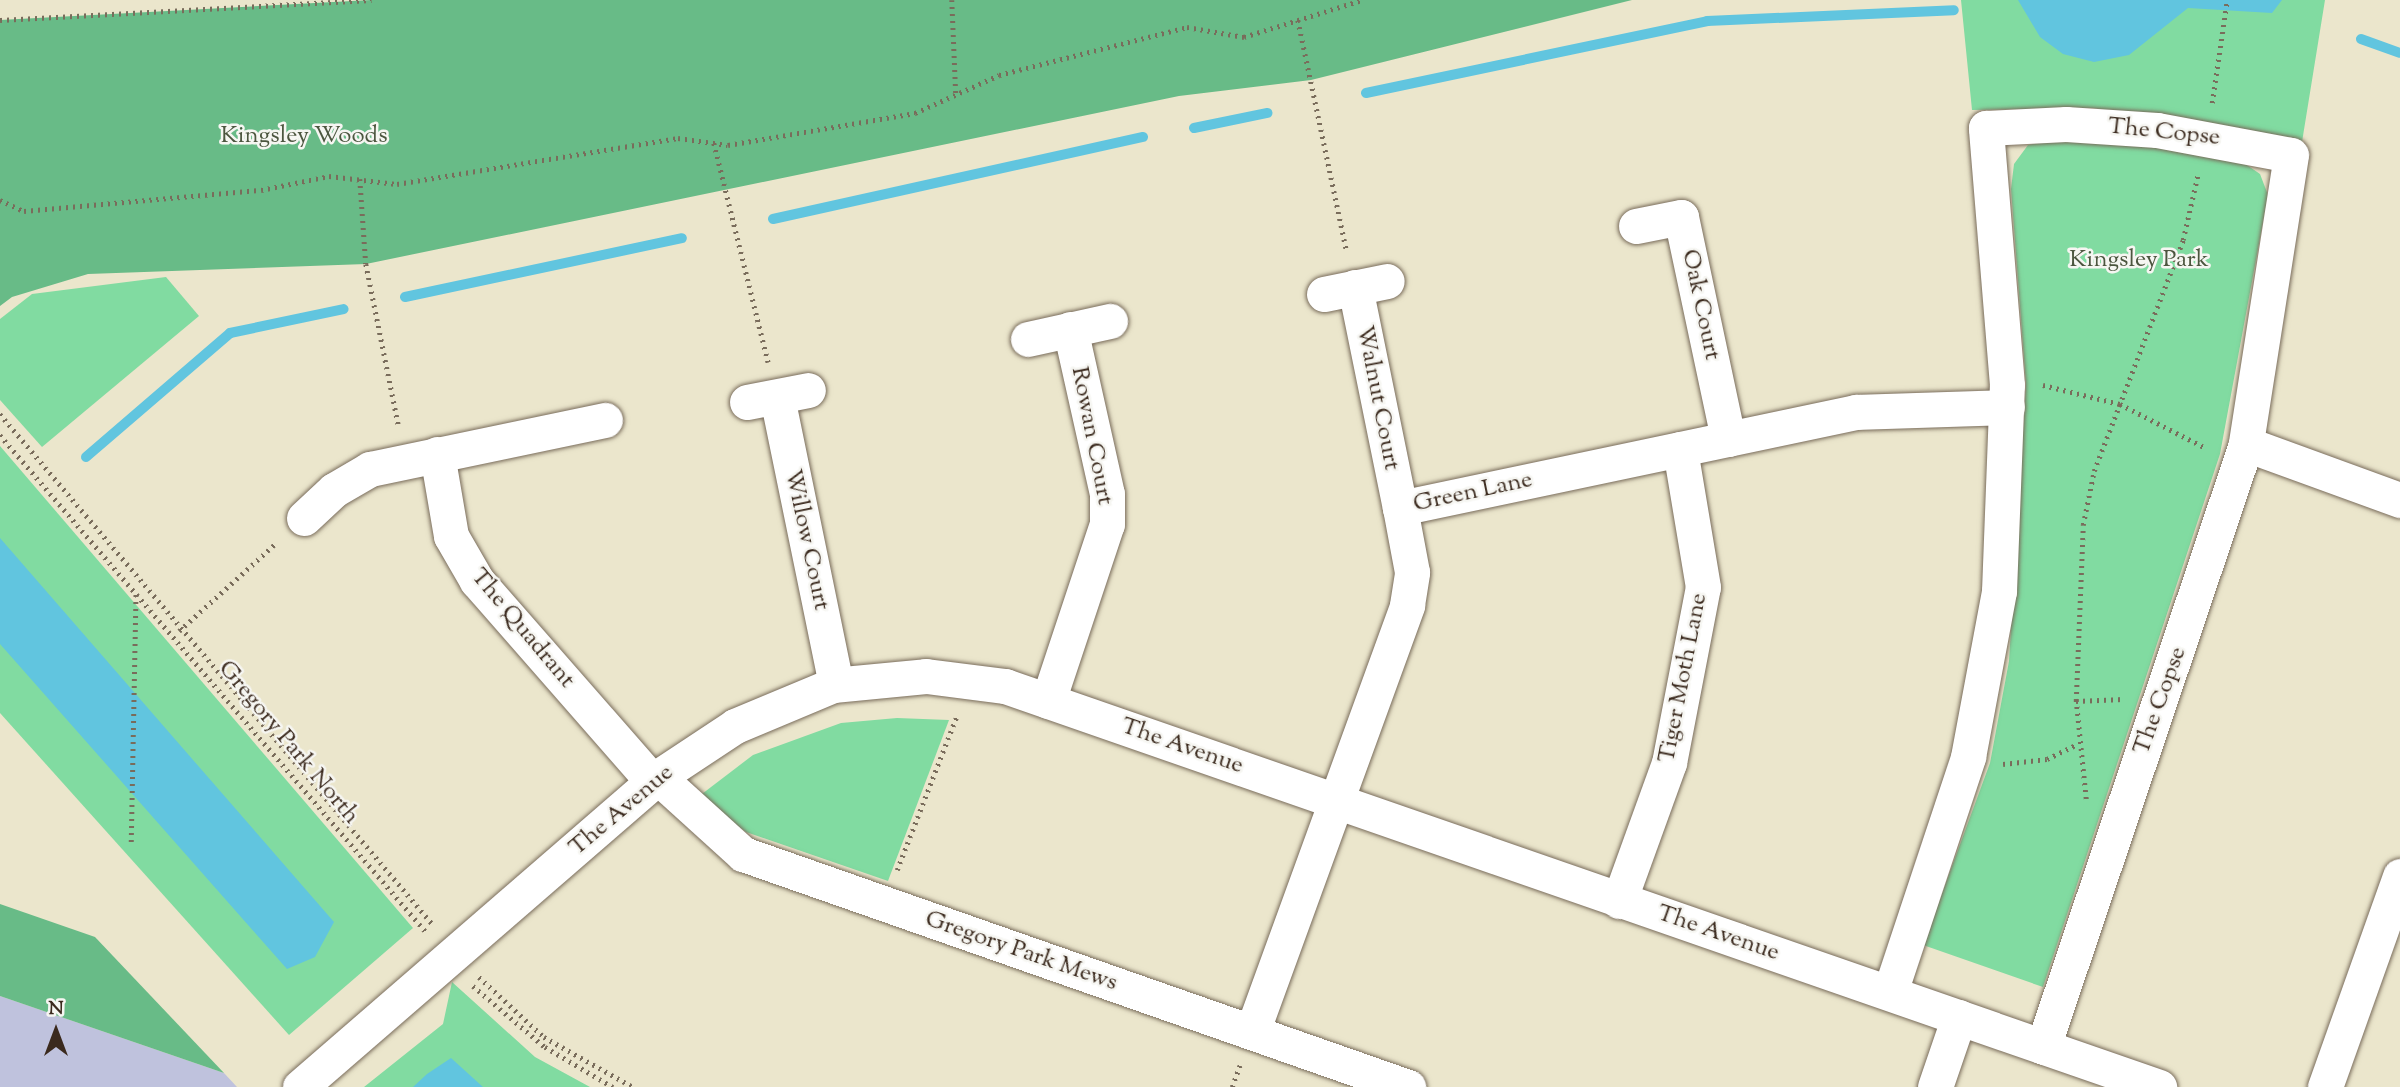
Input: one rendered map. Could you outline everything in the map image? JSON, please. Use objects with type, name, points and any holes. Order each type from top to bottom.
[{"type":"street","name":"The Copse","points":[[1890,992],[1968,757],[1999,591],[2007,396],[1986,128],[2066,124],[2206,137],[2291,155],[2244,452],[2043,1047]]},
{"type":"street","name":"Oak Court","points":[[1636,226],[1681,217],[1727,439]]},
{"type":"street","name":"Walnut Court","points":[[1355,287],[1400,509]]},
{"type":"street","points":[[1028,339],[1110,321]]},
{"type":"street","name":"Rowan Court","points":[[1048,701],[1107,524],[1107,494],[1070,329]]},
{"type":"street","name":"Willow Court","points":[[777,396],[836,684]]},
{"type":"street","name":"Green Lane","points":[[1252,1032],[1406,605],[1412,572],[1400,509],[1727,439],[1893,408],[2007,396]]},
{"type":"street","points":[[304,519],[334,490],[421,457],[606,421]]},
{"type":"street","name":"Tiger Moth Lane","points":[[1619,901],[1669,763],[1703,587],[1680,449]]},
{"type":"street","points":[[2244,452],[2400,500]]},
{"type":"street","name":"The Quadrant","points":[[421,457],[451,536],[477,581],[655,779]]},
{"type":"street","name":"The Avenue","points":[[300,1087],[655,779],[735,726],[836,684],[971,680],[1048,701],[2159,1087]]},
{"type":"street","name":"Gregory Park Mews","points":[[655,779],[743,854],[1408,1087]]},
{"type":"street","points":[[2325,1087],[2400,876]]},
{"type":"street","points":[[1935,1087],[1959,1017]]},
{"type":"path","points":[[0,20],[371,0]]},
{"type":"path","points":[[952,0],[956,94]]},
{"type":"path","points":[[0,200],[24,211],[261,190],[329,176],[397,184],[678,138],[714,143],[915,113],[999,75],[1187,27],[1244,37],[1362,0]]},
{"type":"path","points":[[2086,804],[2078,744],[2075,620],[2083,525],[2094,471],[2183,240],[2206,137],[2227,0]]},
{"type":"path","points":[[1298,20],[1355,287]]},
{"type":"path","points":[[714,143],[777,396]]},
{"type":"path","points":[[360,180],[366,264],[421,457]]},
{"type":"path","points":[[2007,396],[2086,391],[2244,452]]},
{"type":"path","points":[[0,414],[179,631],[498,999],[544,1037],[633,1087]]},
{"type":"path","name":"Gregory Park North","points":[[0,435],[136,590],[415,918]]},
{"type":"path","points":[[179,631],[304,519]]},
{"type":"path","points":[[131,842],[136,590]]},
{"type":"path","points":[[885,904],[971,680]]},
{"type":"path","points":[[1968,757],[2016,766],[2078,744]]},
{"type":"path","points":[[490,1004],[545,1047],[613,1087]]},
{"type":"shaded area","points":[[0,996],[224,1073],[237,1087],[0,1087]]},
{"type":"green space","name":"Kingsley Woods","points":[[371,0],[1632,0],[1311,80],[1179,96],[366,264],[88,274],[12,297],[0,306],[0,20]]},
{"type":"green space","points":[[1961,0],[2325,0],[2302,142],[2093,108],[1972,110]]},
{"type":"green space","name":"Kingsley Park","points":[[2052,140],[2118,140],[2238,159],[2260,174],[2268,195],[2220,454],[2043,987],[1923,945],[1990,763],[2009,661],[2026,384],[2011,189],[2014,164],[2028,145]]},
{"type":"green space","points":[[166,277],[199,316],[42,447],[0,400],[0,319],[32,294]]},
{"type":"green space","points":[[0,446],[413,928],[289,1035],[0,713]]},
{"type":"green space","points":[[897,718],[949,720],[888,881],[746,832],[698,797],[753,755],[841,723]]},
{"type":"green space","points":[[0,904],[95,937],[224,1073],[0,996]]},
{"type":"green space","points":[[452,982],[535,1057],[590,1087],[364,1087],[443,1024]]},
{"type":"water","points":[[2018,0],[2282,0],[2272,13],[2188,8],[2129,55],[2094,62],[2063,54],[2040,37]]},
{"type":"water","points":[[0,538],[334,922],[315,957],[287,969],[0,644]]},
{"type":"water","points":[[451,1058],[483,1087],[413,1087],[427,1074]]},
{"type":"waterway","points":[[1366,93],[1707,21],[1954,10]]},
{"type":"waterway","points":[[2361,39],[2400,53]]},
{"type":"waterway","points":[[1194,128],[1267,113]]},
{"type":"waterway","points":[[773,219],[1143,137]]},
{"type":"waterway","points":[[405,297],[682,238]]},
{"type":"waterway","points":[[86,457],[230,333],[344,309]]}]
